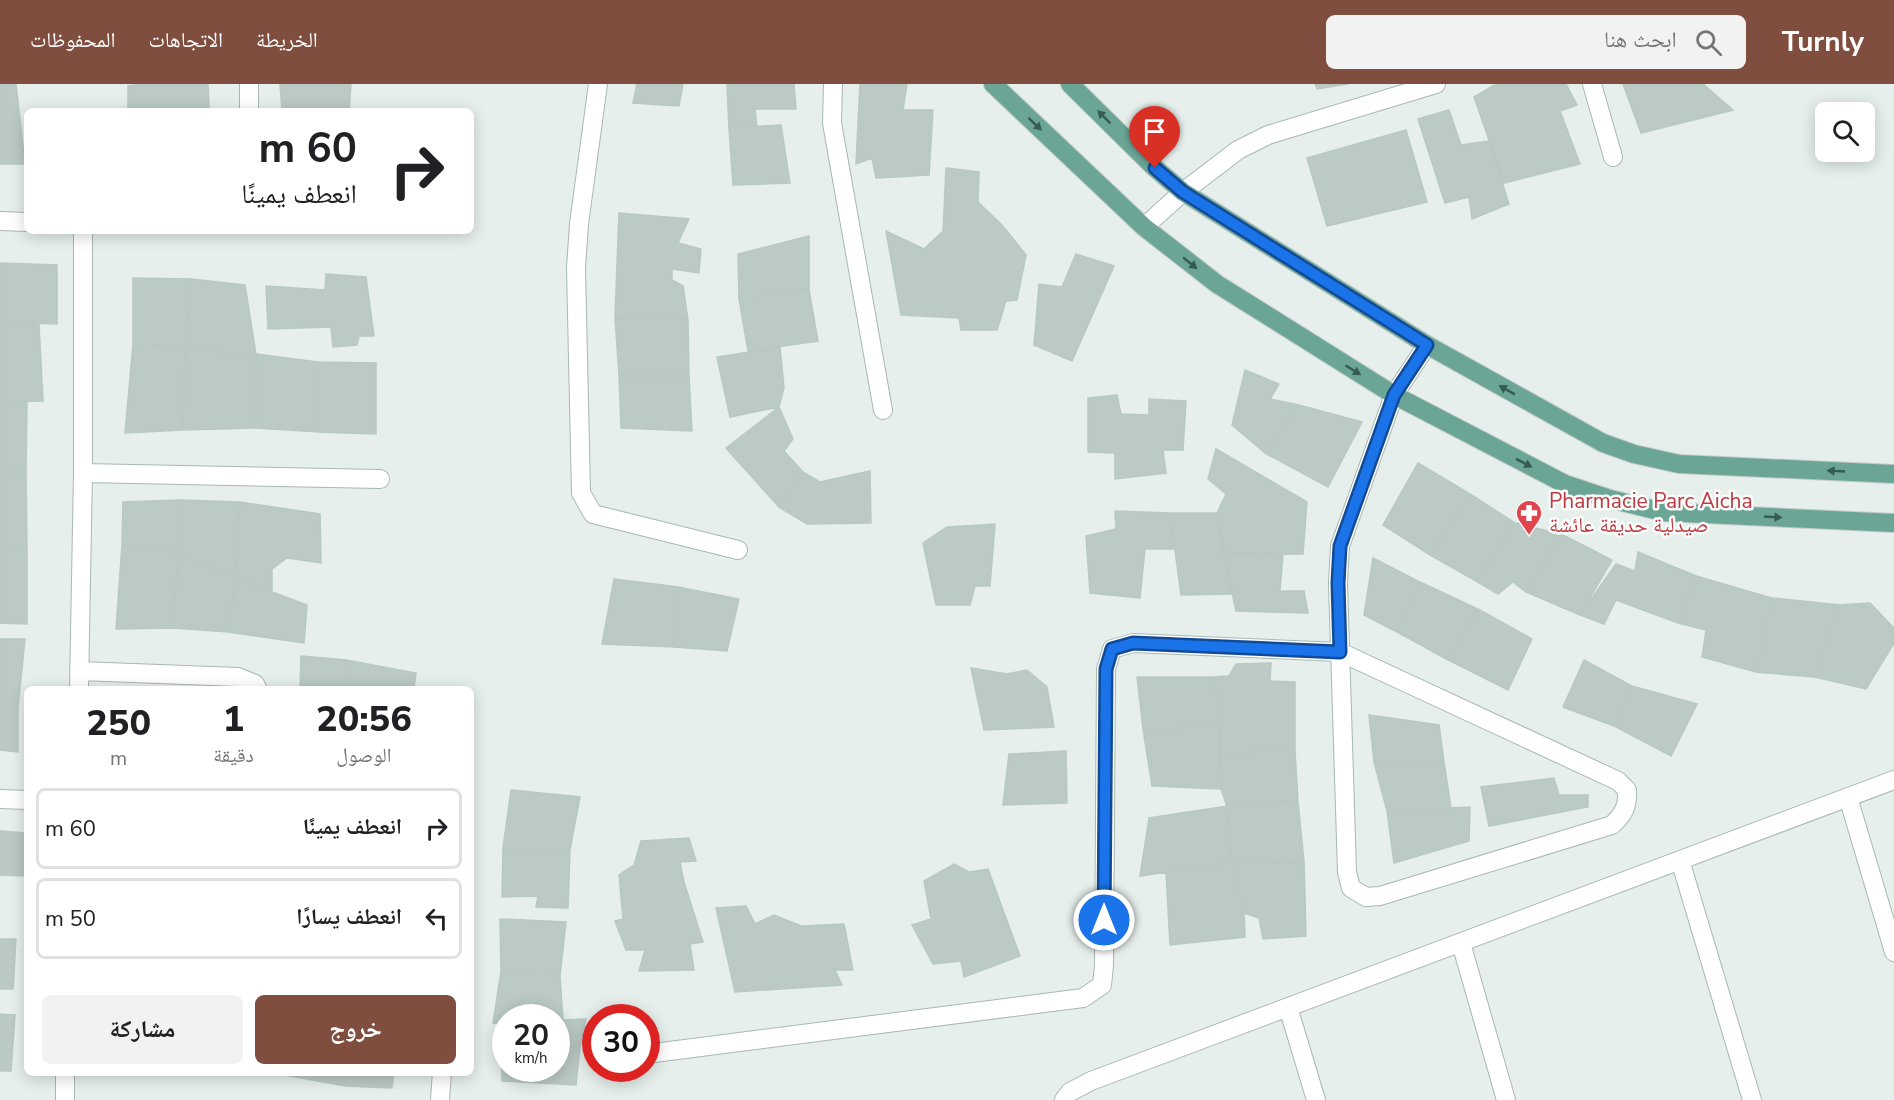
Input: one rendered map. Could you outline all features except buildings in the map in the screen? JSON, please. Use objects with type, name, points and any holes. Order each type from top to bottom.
[{"type":"main road","points":[[993,84],[1144,227],[1217,284],[1394,395],[1565,484],[1663,512],[1894,523]]},
{"type":"main road","points":[[1070,84],[1155,168],[1183,192],[1427,345],[1603,443],[1634,454],[1679,464],[1894,474]]},
{"type":"street","points":[[249,84],[249,108]]},
{"type":"street","points":[[598,84],[579,224],[576,268],[581,493],[593,514],[738,550]]},
{"type":"street","points":[[833,84],[832,123],[883,410]]},
{"type":"street","points":[[1144,227],[1183,192],[1238,150],[1268,135],[1436,84]]},
{"type":"street","points":[[1592,84],[1613,158]]},
{"type":"street","points":[[0,221],[24,222]]},
{"type":"street","points":[[83,234],[80,680],[238,677],[256,686]]},
{"type":"street","points":[[660,1052],[1083,998],[1101,985],[1104,966],[1106,669],[1112,649],[1133,643],[1340,652],[1618,781],[1627,790],[1628,803],[1623,816],[1612,825],[1380,896],[1366,897],[1351,888],[1347,872],[1340,652],[1338,583],[1340,546],[1394,395],[1427,345]]},
{"type":"street","points":[[83,473],[380,479]]},
{"type":"street","points":[[1064,1100],[1070,1092],[1091,1082],[1894,780]]},
{"type":"street","points":[[1848,797],[1894,952]]},
{"type":"street","points":[[0,799],[24,800]]},
{"type":"street","points":[[1680,860],[1752,1100]]},
{"type":"street","points":[[1461,943],[1506,1100]]},
{"type":"street","points":[[1288,1007],[1316,1100]]},
{"type":"street","points":[[64,1100],[65,1076]]},
{"type":"street","points":[[441,1076],[441,1100]]},
{"type":"place","name":"Pharmacie Parc Aicha صيدلية حديقة عائشة","points":[[1529,536]]},
{"type":"route","points":[[1104,920],[1106,669],[1112,649],[1133,643],[1340,652],[1338,583],[1340,546],[1394,395],[1427,345],[1183,192],[1155,168]]}]
